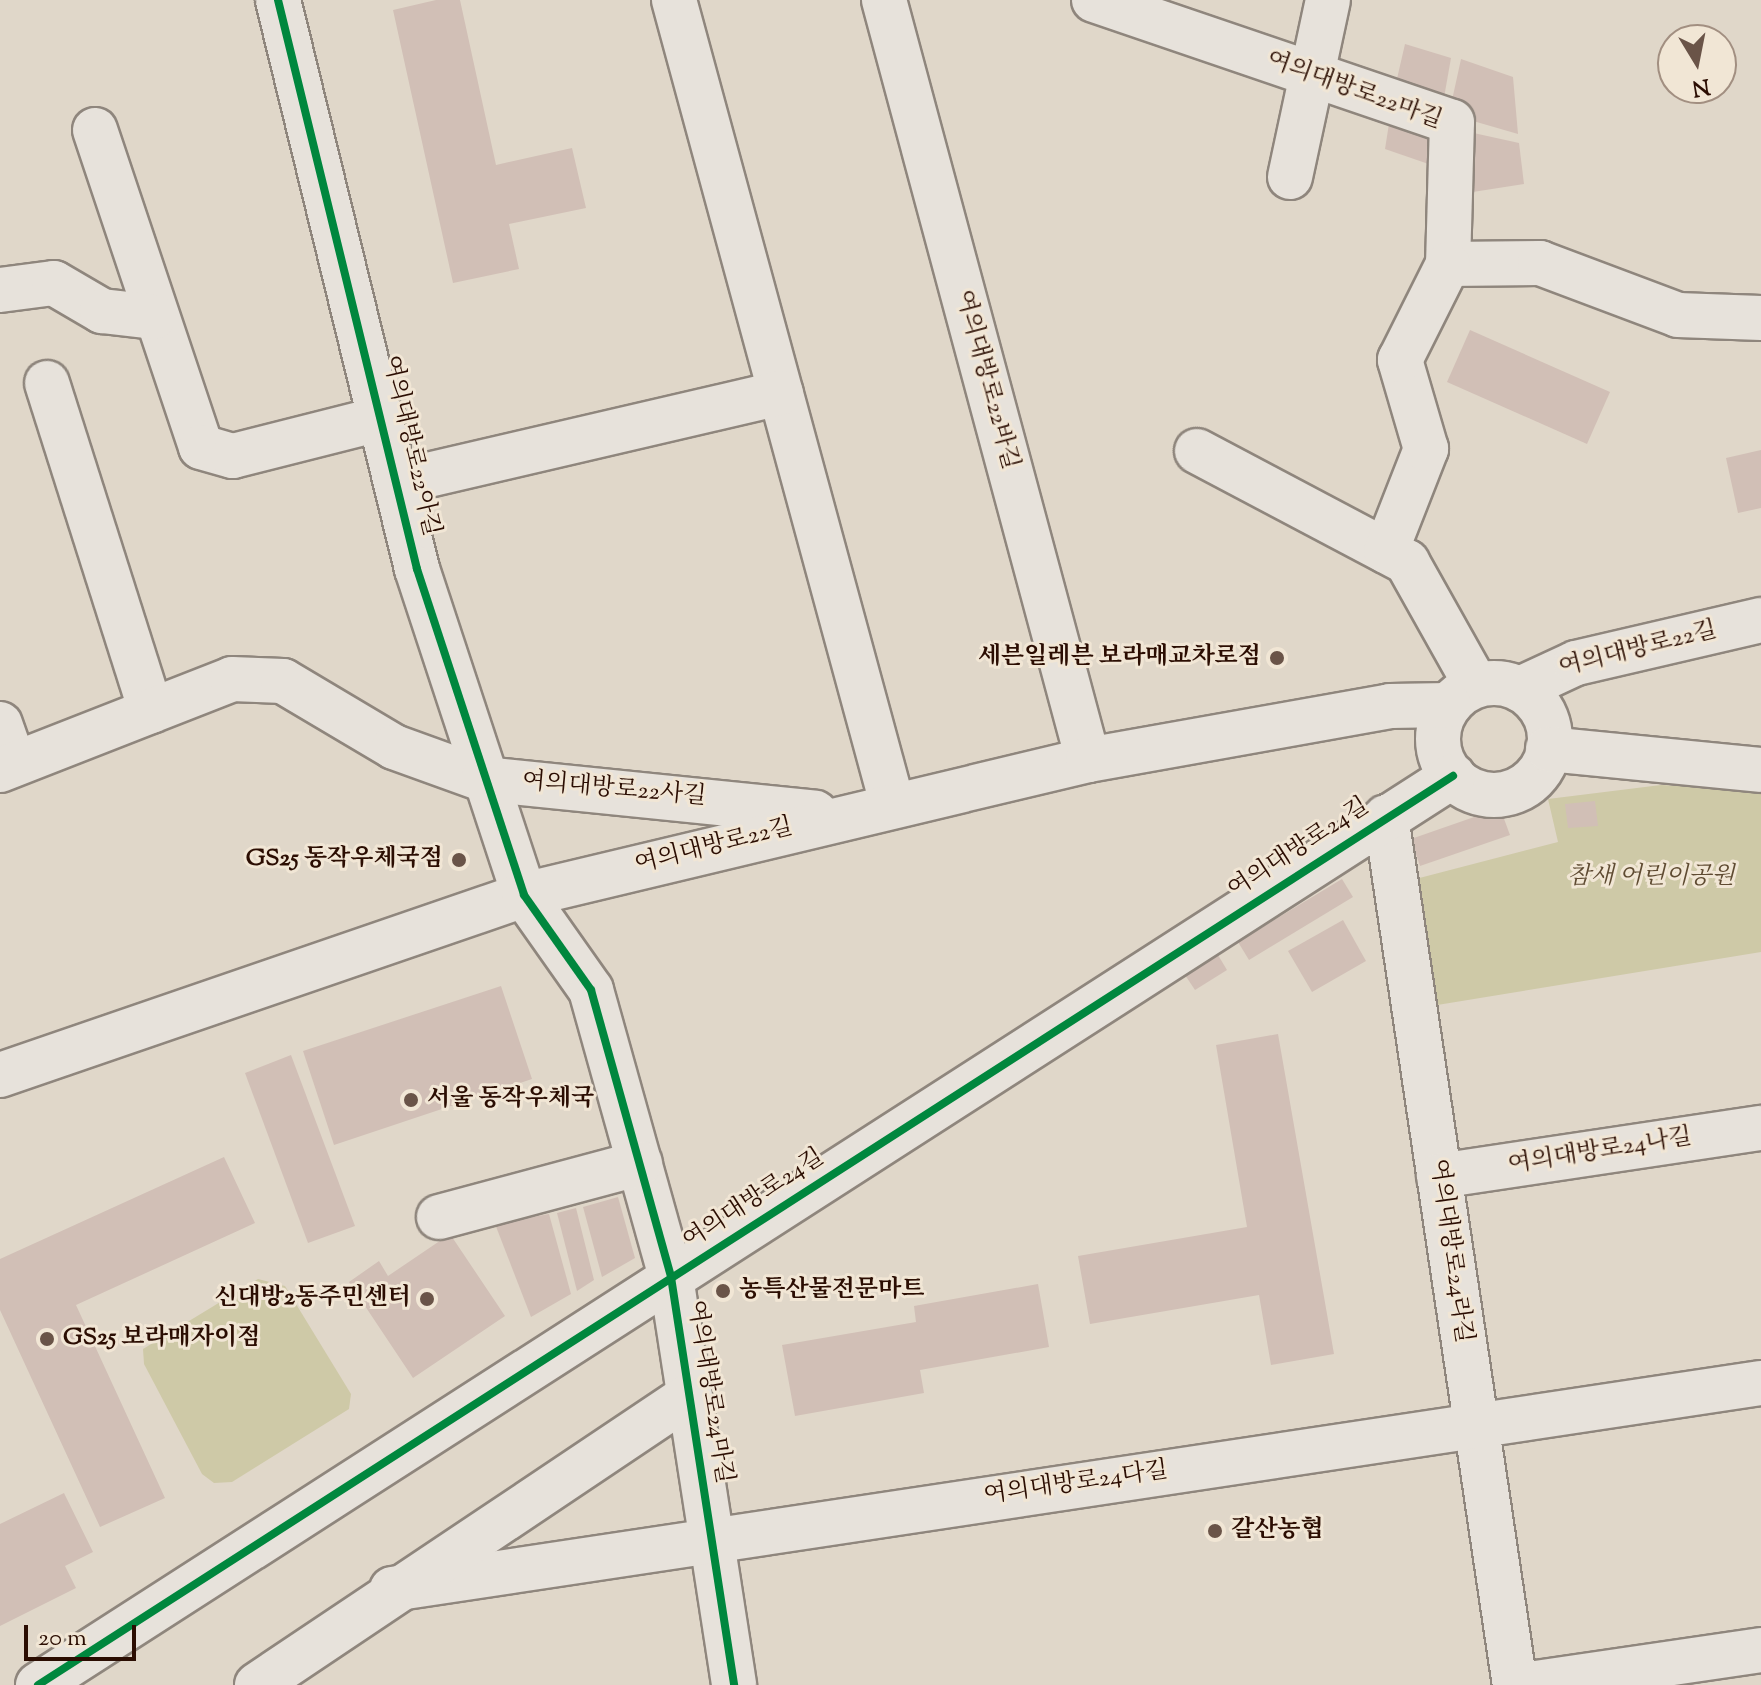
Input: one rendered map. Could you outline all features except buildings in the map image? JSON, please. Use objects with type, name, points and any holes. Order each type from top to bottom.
[{"type":"street","name":"여의대방로22아길","points":[[278,0],[383,418],[417,569],[483,779],[524,895]]},
{"type":"street","points":[[674,0],[892,803]]},
{"type":"street","name":"여의대방로22바길","points":[[884,0],[1088,760]]},
{"type":"street","name":"여의대방로22마길","points":[[1094,0],[1452,122],[1448,264]]},
{"type":"street","points":[[1290,177],[1328,0]]},
{"type":"street","points":[[95,130],[193,436],[209,451],[233,456],[383,418]]},
{"type":"street","points":[[1386,551],[1426,449],[1400,360],[1448,264],[1540,263],[1678,315],[1761,318]]},
{"type":"street","points":[[0,290],[54,283],[102,311],[154,317]]},
{"type":"street","points":[[47,383],[151,711]]},
{"type":"street","points":[[398,482],[781,393]]},
{"type":"street","points":[[1197,451],[1386,551],[1421,577],[1462,695],[1438,737],[1453,776],[1471,790],[1504,794],[1529,782],[1548,749],[1547,719],[1520,689],[1462,695]]},
{"type":"street","name":"여의대방로22길","points":[[1520,689],[1576,663],[1761,620]]},
{"type":"street","name":"여의대방로22사길","points":[[5,753],[151,711],[232,679],[283,681],[394,747],[483,779],[835,817]]},
{"type":"street","name":"여의대방로22길","points":[[0,1075],[524,895],[892,803],[1088,760],[1462,695]]},
{"type":"street","points":[[1548,749],[1761,770]]},
{"type":"street","name":"여의대방로24길","points":[[60,1679],[671,1277],[1453,776]]},
{"type":"street","name":"여의대방로24라길","points":[[1386,817],[1515,1685]]},
{"type":"street","name":"여의대방로24마길","points":[[524,895],[591,990],[671,1277],[734,1685]]},
{"type":"street","name":"여의대방로24나길","points":[[1439,1176],[1761,1128]]},
{"type":"street","points":[[439,1217],[640,1163]]},
{"type":"street","name":"여의대방로24다길","points":[[392,1589],[712,1538],[1761,1383]]},
{"type":"street","name":"여의대방로24다길","points":[[257,1685],[392,1589],[690,1395]]},
{"type":"street","points":[[1522,1685],[1761,1650]]},
{"type":"green space","name":"참새 어린이공원","points":[[1661,785],[1761,790],[1761,952],[1425,1007],[1404,882],[1558,842],[1548,799]]},
{"type":"green space","points":[[258,1279],[285,1286],[351,1394],[349,1409],[232,1482],[214,1483],[202,1474],[144,1364],[143,1349]]},
{"type":"cycle path","points":[[278,0],[417,569],[524,895],[591,990],[671,1277],[734,1685]]},
{"type":"cycle path","points":[[38,1685],[1453,776]]},
{"type":"place","name":"세븐일레븐 보라매교차로점","points":[[1277,658]]},
{"type":"place","name":"GS25 동작우체국점","points":[[459,860]]},
{"type":"place","name":"서울 동작우체국","points":[[411,1100]]},
{"type":"place","name":"농특산물전문마트","points":[[723,1291]]},
{"type":"place","name":"신대방2동주민센터","points":[[427,1299]]},
{"type":"place","name":"GS25 보라매자이점","points":[[47,1339]]},
{"type":"place","name":"갈산농협","points":[[1215,1531]]}]
